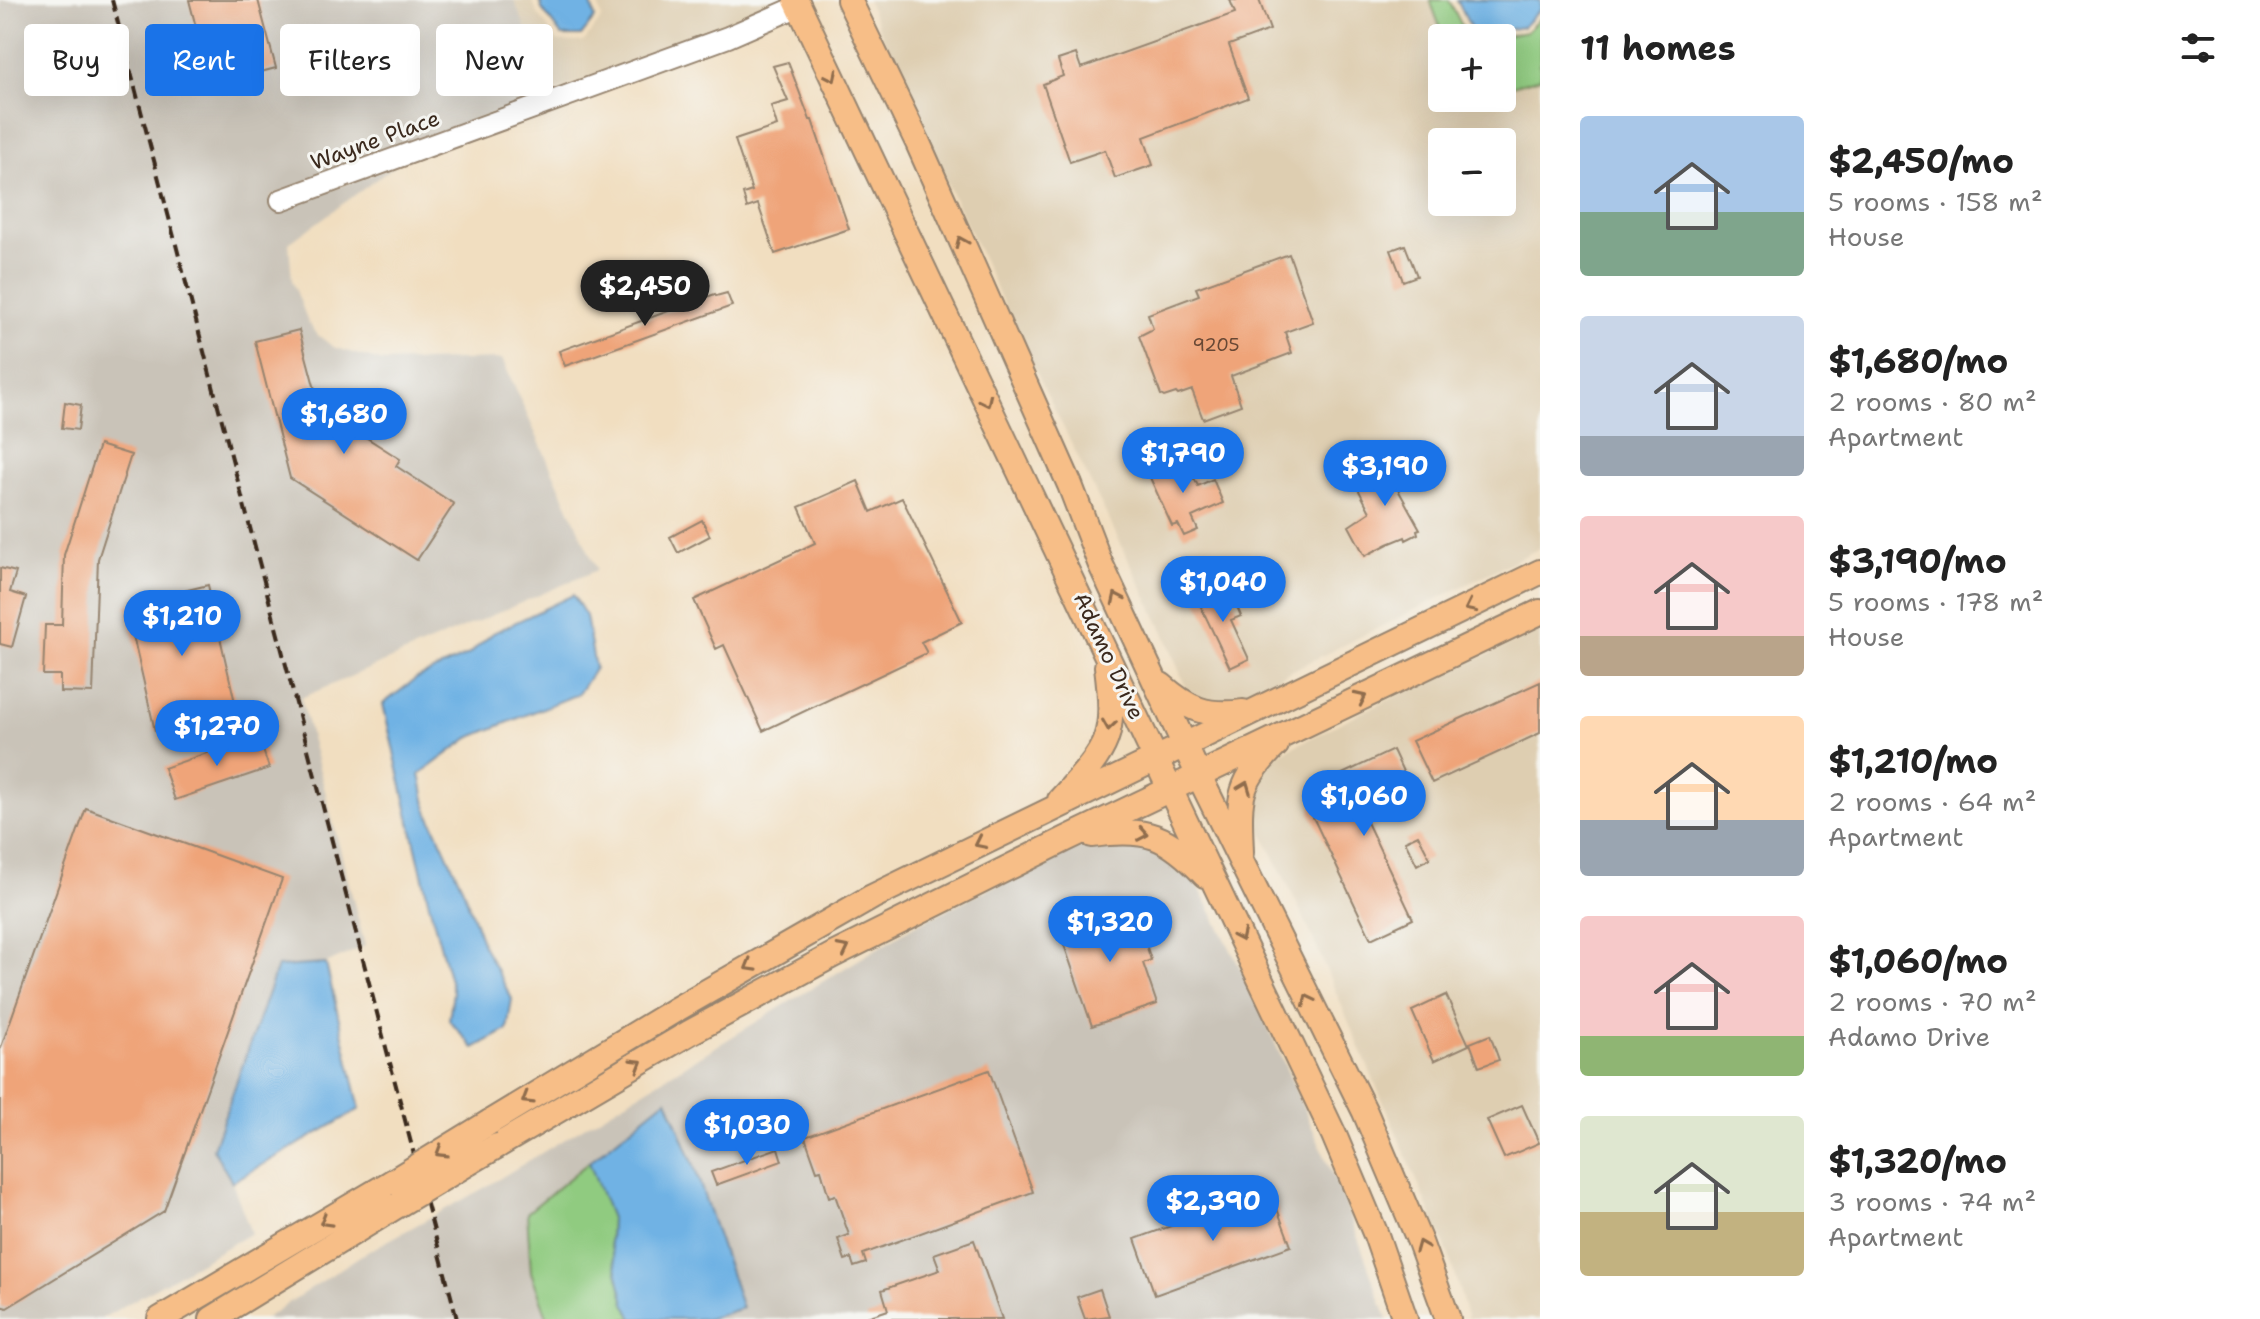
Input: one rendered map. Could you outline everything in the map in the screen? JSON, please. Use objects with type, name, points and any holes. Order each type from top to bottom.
[{"type":"main road","name":"Adamo Drive","points":[[849,0],[918,143],[1070,485],[1100,563],[1289,964],[1365,1112],[1420,1242],[1448,1319]]},
{"type":"main road","name":"Adamo Drive","points":[[798,3],[1219,889],[1350,1173],[1405,1319]]},
{"type":"main road","points":[[212,1319],[395,1193],[490,1122],[799,937],[872,897],[1540,572]]},
{"type":"main road","points":[[160,1319],[395,1193],[497,1146],[775,985],[1066,839],[1540,612]]},
{"type":"main road","points":[[1050,810],[1092,765],[1102,752],[1108,735],[1111,706],[1105,648]]},
{"type":"main road","points":[[1156,680],[1197,711],[1232,714],[1258,711]]},
{"type":"main road","points":[[1241,858],[1240,804],[1245,783],[1264,757],[1291,731]]},
{"type":"main road","points":[[1066,839],[1124,831],[1161,837],[1185,854],[1219,889]]},
{"type":"street","name":"Wayne Place","points":[[281,200],[728,37],[798,3]]},
{"type":"shaded area","points":[[0,0],[514,0],[524,24],[436,24],[436,96],[541,96],[271,196],[276,210],[396,165],[289,243],[292,280],[308,322],[333,347],[383,362],[502,359],[597,570],[301,698],[365,946],[326,964],[277,968],[213,1149],[232,1182],[251,1233],[101,1319],[0,1319]]},
{"type":"shaded area","points":[[514,0],[532,0],[545,24],[524,24]]},
{"type":"shaded area","points":[[597,0],[781,0],[783,4],[725,29],[553,92],[553,35],[561,42],[583,42],[602,18]]},
{"type":"shaded area","points":[[867,0],[1430,0],[1439,24],[1428,24],[1428,112],[1516,112],[1516,85],[1540,78],[1540,548],[1220,706],[1187,691],[1164,632],[1021,341],[934,155]]},
{"type":"shaded area","points":[[1540,631],[1540,1319],[1468,1319],[1448,1253],[1305,920],[1248,804],[1252,785],[1277,755],[1364,711]]},
{"type":"shaded area","points":[[1090,843],[1157,845],[1192,874],[1252,991],[1345,1202],[1387,1319],[708,1319],[741,1308],[666,1100],[527,1212],[531,1272],[548,1319],[264,1319],[360,1256],[484,1188],[914,926]]},
{"type":"green space","points":[[1430,0],[1449,0],[1461,24],[1439,24]]},
{"type":"green space","points":[[1540,18],[1540,78],[1516,85],[1516,34],[1526,32]]},
{"type":"green space","points":[[589,1162],[611,1218],[610,1243],[625,1303],[633,1319],[548,1319],[531,1272],[527,1213]]},
{"type":"water","points":[[540,0],[590,0],[595,18],[581,36],[562,36],[542,9]]},
{"type":"water","points":[[1457,0],[1540,0],[1540,9],[1523,27],[1516,28],[1516,24],[1469,24]]},
{"type":"water","points":[[573,595],[586,616],[595,668],[578,694],[469,738],[420,774],[427,810],[463,889],[483,945],[512,999],[507,1030],[474,1048],[449,1020],[453,992],[429,904],[383,704],[417,678],[468,655],[493,633]]},
{"type":"water","points":[[326,964],[360,1109],[232,1182],[213,1149],[277,967]]},
{"type":"water","points":[[667,1099],[693,1163],[742,1308],[708,1319],[633,1319],[625,1303],[610,1243],[611,1218],[589,1162]]},
{"type":"building","points":[[189,0],[258,0],[276,68],[264,71],[264,24],[195,24]]},
{"type":"building","points":[[1230,0],[1259,0],[1270,30],[1229,45],[1248,98],[1144,137],[1153,165],[1115,178],[1105,150],[1070,162],[1043,84],[1063,76],[1058,60],[1076,54],[1081,68],[1235,13]]},
{"type":"building","points":[[788,62],[812,120],[849,229],[775,254],[758,204],[747,208],[743,194],[752,191],[735,140],[777,126],[771,106],[788,101],[773,66]]},
{"type":"building","points":[[1405,245],[1417,276],[1403,281],[1391,250]]},
{"type":"building","points":[[1289,254],[1313,322],[1285,332],[1292,353],[1231,376],[1241,405],[1203,419],[1192,390],[1178,395],[1161,395],[1139,336],[1153,329],[1148,314],[1199,295],[1196,288]]},
{"type":"building","points":[[727,293],[732,306],[565,366],[559,351],[715,294]]},
{"type":"building","points":[[299,330],[320,408],[400,459],[396,466],[454,504],[417,560],[290,478],[255,341]]},
{"type":"building","points":[[65,402],[81,405],[78,430],[62,428]]},
{"type":"building","points":[[99,445],[131,455],[98,559],[93,693],[60,692],[60,675],[43,675],[45,625],[62,625],[64,555]]},
{"type":"building","points":[[1407,456],[1417,475],[1396,486],[1420,529],[1417,530],[1418,534],[1365,556],[1349,526],[1370,512],[1355,483]]},
{"type":"building","points":[[1177,458],[1187,481],[1194,478],[1198,486],[1213,479],[1223,503],[1192,517],[1198,530],[1184,536],[1178,524],[1172,526],[1147,471]]},
{"type":"building","points":[[858,481],[871,512],[902,498],[962,622],[921,642],[927,653],[763,731],[724,645],[716,649],[694,600],[815,543],[799,507]]},
{"type":"building","points":[[702,520],[710,536],[678,553],[670,537]]},
{"type":"building","points":[[0,568],[16,572],[10,592],[26,597],[12,647],[0,644]]},
{"type":"building","points":[[1213,583],[1224,606],[1235,602],[1241,616],[1231,620],[1249,659],[1230,668],[1194,592]]},
{"type":"building","points":[[208,585],[237,711],[155,731],[126,605]]},
{"type":"building","points":[[1540,682],[1540,733],[1432,783],[1412,741]]},
{"type":"building","points":[[258,735],[269,768],[175,800],[164,768]]},
{"type":"building","points":[[1393,750],[1413,793],[1364,816],[1413,919],[1371,939],[1311,813],[1313,797],[1323,783]]},
{"type":"building","points":[[86,808],[282,879],[164,1211],[7,1308],[0,1306],[0,1050]]},
{"type":"building","points":[[1418,835],[1430,858],[1417,865],[1405,841]]},
{"type":"building","points":[[1133,904],[1151,960],[1143,963],[1157,1004],[1092,1026],[1059,930]]},
{"type":"building","points":[[1446,995],[1469,1045],[1434,1061],[1412,1011]]},
{"type":"building","points":[[1490,1035],[1499,1060],[1479,1067],[1470,1043]]},
{"type":"building","points":[[989,1070],[1033,1192],[863,1254],[866,1263],[854,1267],[851,1258],[845,1260],[838,1239],[849,1235],[835,1195],[829,1197],[821,1170],[817,1171],[805,1137]]},
{"type":"building","points":[[1522,1105],[1539,1143],[1504,1158],[1487,1120]]},
{"type":"building","points":[[778,1148],[782,1161],[716,1185],[711,1172]]},
{"type":"building","points":[[1270,1190],[1291,1246],[1155,1295],[1135,1239]]},
{"type":"building","points":[[974,1240],[1002,1319],[867,1319],[888,1310],[882,1290],[940,1270],[934,1254]]},
{"type":"building","points":[[1100,1289],[1109,1316],[1085,1319],[1077,1297]]},
{"type":"railway","points":[[112,0],[457,1319]]}]
